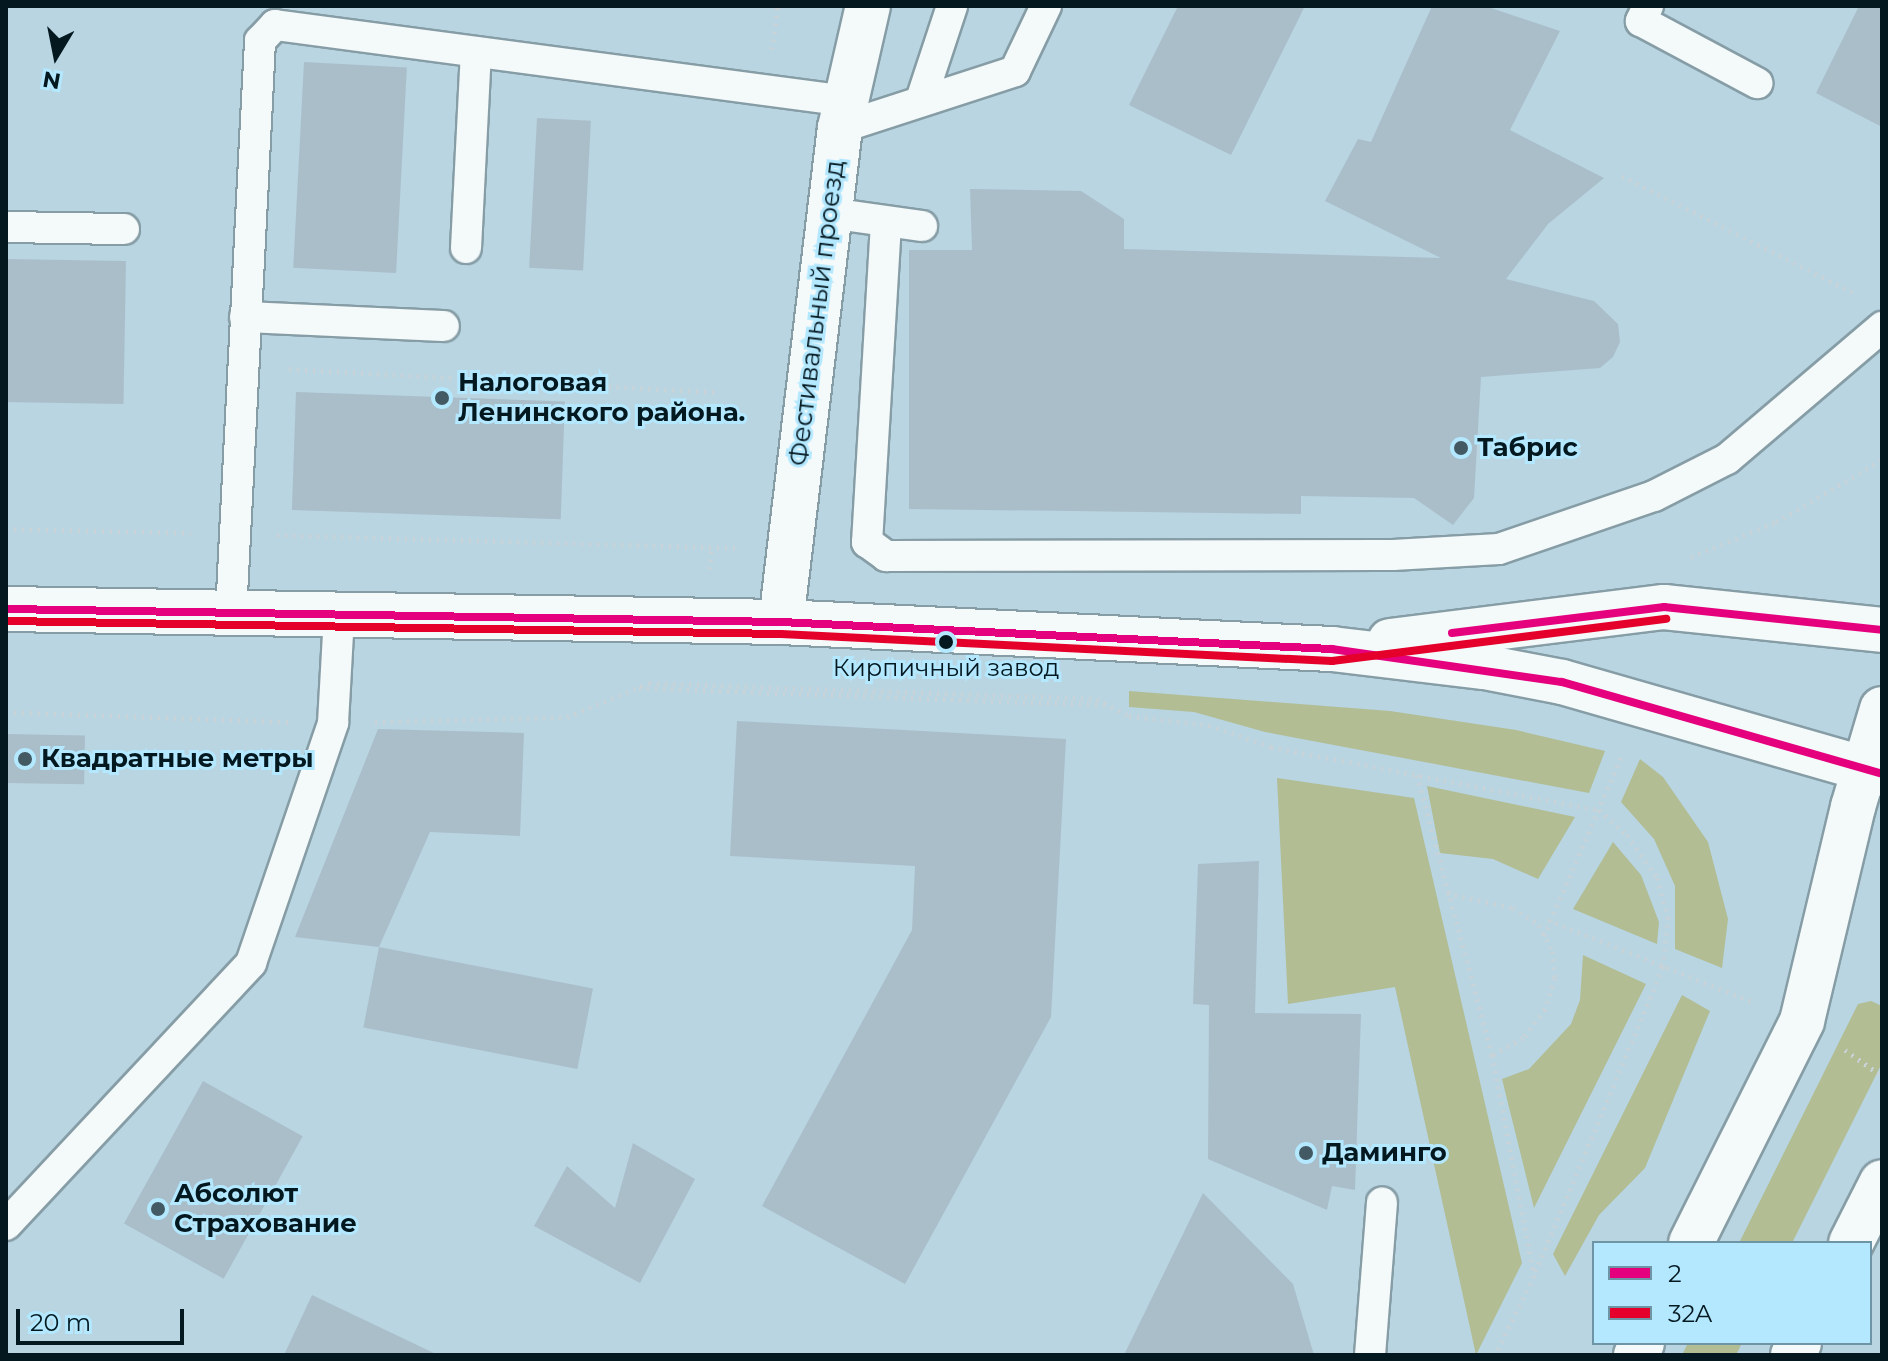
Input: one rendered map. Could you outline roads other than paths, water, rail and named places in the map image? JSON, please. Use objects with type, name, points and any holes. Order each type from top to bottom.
[{"type":"main road","name":"Фестивальный проезд","points":[[781,622],[829,213],[843,114],[868,6]]},
{"type":"main road","points":[[1332,649],[1664,607],[1882,630]]},
{"type":"main road","points":[[6,609],[339,617],[781,622],[1332,649],[1484,667],[1562,682],[1882,774]]},
{"type":"main road","points":[[1692,1241],[1802,1021],[1853,807],[1882,709]]},
{"type":"main road","points":[[1852,1241],[1882,1182]]},
{"type":"lane","points":[[921,100],[952,6]]},
{"type":"lane","points":[[231,614],[260,41],[275,25],[476,52],[843,114],[921,100],[1015,71],[1046,6]]},
{"type":"lane","points":[[1648,6],[1641,21],[1757,83]]},
{"type":"lane","points":[[466,248],[476,52]]},
{"type":"lane","points":[[829,213],[922,226]]},
{"type":"lane","points":[[886,223],[867,542],[886,556],[1378,556],[1499,549],[1654,496],[1727,459],[1882,327]]},
{"type":"lane","points":[[6,227],[124,229]]},
{"type":"lane","points":[[245,317],[444,326]]},
{"type":"lane","points":[[6,1225],[251,963],[333,723],[339,617]]},
{"type":"lane","points":[[1370,1355],[1382,1202]]},
{"type":"place","name":"Налоговая Ленинского района.","points":[[442,398]]},
{"type":"place","name":"Табрис","points":[[1461,448]]},
{"type":"place","name":"Кирпичный завод","points":[[946,642]]},
{"type":"place","name":"Квадратные метры","points":[[25,759]]},
{"type":"place","name":"Даминго","points":[[1306,1153]]},
{"type":"place","name":"Абсолют Страхование","points":[[158,1209]]}]
